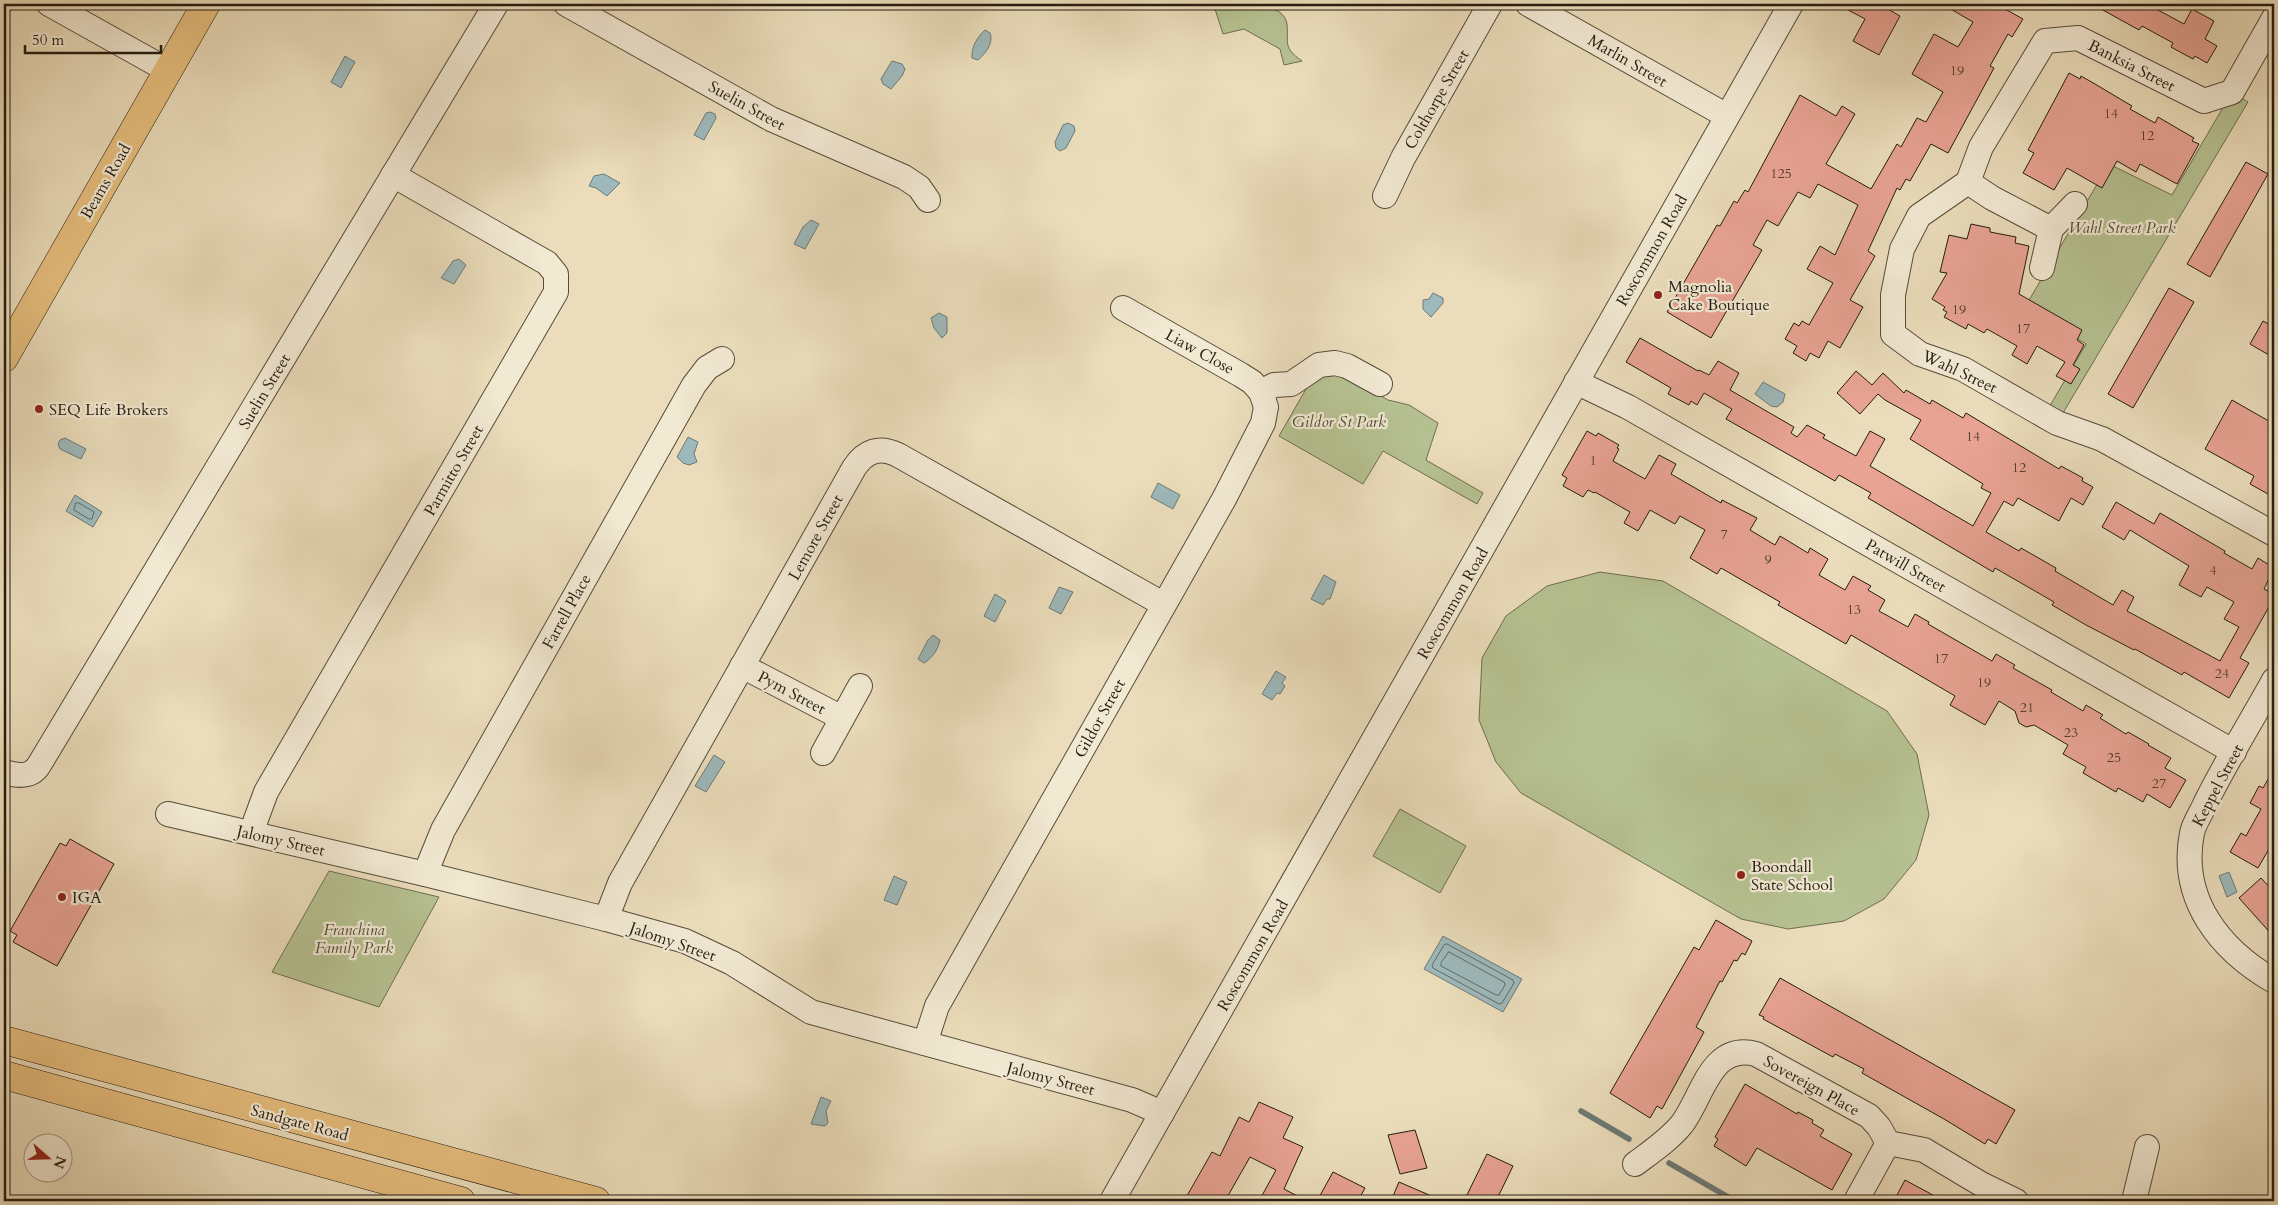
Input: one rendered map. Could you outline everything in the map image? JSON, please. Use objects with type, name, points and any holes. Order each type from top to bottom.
[{"type":"main road","name":"Beams Road","points":[[4,358],[206,4]]},
{"type":"main road","name":"Sandgate Road","points":[[4,1040],[596,1201]]},
{"type":"main road","name":"Sandgate Road","points":[[4,1075],[461,1201]]},
{"type":"street","points":[[49,4],[168,70]]},
{"type":"street","name":"Suelin Street","points":[[4,772],[16,775],[28,774],[37,769],[48,752],[496,4]]},
{"type":"street","name":"Suelin Street","points":[[566,4],[772,119],[904,177],[919,187],[928,200]]},
{"type":"street","name":"Colthorpe Street","points":[[1385,196],[1403,158],[1490,4]]},
{"type":"street","name":"Marlin Street","points":[[1528,4],[1727,116]]},
{"type":"street","name":"Roscommon Road","points":[[1112,1201],[1791,4]]},
{"type":"street","name":"Banksia Street","points":[[1968,182],[1981,147],[2044,41],[2078,38],[2204,101],[2232,92],[2274,18]]},
{"type":"street","name":"Parmitto Street","points":[[251,833],[266,792],[556,292],[556,274],[547,263],[393,174]]},
{"type":"street","points":[[1968,182],[1992,198],[2051,229]]},
{"type":"street","name":"Wahl Street","points":[[1968,182],[1919,216],[1902,249],[1893,294],[1893,334],[1920,354],[1963,369],[2056,423],[2102,439],[2274,534]]},
{"type":"street","points":[[2042,268],[2051,229],[2075,204]]},
{"type":"street","name":"Liaw Close","points":[[1123,308],[1252,382],[1267,388]]},
{"type":"street","name":"Farrell Place","points":[[425,874],[443,830],[694,385],[707,368],[722,359]]},
{"type":"street","points":[[1267,388],[1291,384],[1315,367],[1335,363],[1347,366],[1380,384]]},
{"type":"street","name":"Patwill Street","points":[[1576,382],[1628,407],[2234,752]]},
{"type":"street","name":"Gildor Street","points":[[925,1043],[937,1006],[1224,499],[1263,423],[1267,388]]},
{"type":"street","name":"Lemore Street","points":[[606,919],[620,883],[742,666],[854,468],[868,453],[879,450],[898,455],[1163,604]]},
{"type":"street","name":"Pym Street","points":[[742,666],[842,718]]},
{"type":"street","name":"Keppel Street","points":[[2274,680],[2213,789],[2192,832],[2189,864],[2195,899],[2232,952],[2274,981]]},
{"type":"street","name":"Pym Street","points":[[823,753],[860,686]]},
{"type":"street","name":"Jalomy Street","points":[[168,814],[425,874],[606,919],[685,941],[714,953],[811,1012],[1132,1100],[1162,1113]]},
{"type":"street","name":"Sovereign Place","points":[[1635,1164],[1672,1135],[1682,1123],[1714,1067],[1736,1052],[1745,1051],[1756,1054],[1869,1116],[1888,1142]]},
{"type":"street","points":[[1856,1201],[1888,1142],[1924,1150],[1981,1184],[2016,1201]]},
{"type":"street","points":[[2134,1201],[2147,1148]]},
{"type":"green space","points":[[1233,4],[1265,6],[1279,12],[1287,24],[1289,48],[1302,61],[1284,65],[1280,49],[1244,29],[1223,34],[1215,9]]},
{"type":"green space","name":"Wahl Street Park","points":[[2232,92],[2248,102],[2057,423],[2044,416],[2086,344],[2025,307],[2109,164],[2172,195]]},
{"type":"green space","name":"Gildor St Park","points":[[1325,370],[1354,380],[1388,400],[1409,405],[1438,423],[1426,460],[1483,493],[1477,504],[1383,451],[1363,484],[1279,436],[1310,382]]},
{"type":"green space","points":[[1600,572],[1663,581],[1887,711],[1917,754],[1929,815],[1916,860],[1884,899],[1844,921],[1788,929],[1741,919],[1521,793],[1496,762],[1479,720],[1482,658],[1506,616],[1547,586]]},
{"type":"green space","points":[[1400,809],[1466,846],[1440,893],[1373,856]]},
{"type":"green space","name":"Franchina Family Park","points":[[329,871],[439,897],[379,1007],[272,972]]},
{"type":"water","points":[[985,30],[990,33],[991,37],[988,48],[978,60],[972,58],[972,50],[975,43]]},
{"type":"water","points":[[345,56],[355,62],[341,88],[331,82]]},
{"type":"water","points":[[892,61],[902,64],[905,69],[902,76],[891,89],[883,84],[881,79]]},
{"type":"water","points":[[706,113],[715,114],[716,118],[704,140],[694,135]]},
{"type":"water","points":[[1068,123],[1074,126],[1075,131],[1066,148],[1060,151],[1056,148],[1055,142],[1063,125]]},
{"type":"water","points":[[604,174],[620,183],[607,196],[596,188],[589,186],[594,176]]},
{"type":"water","points":[[811,220],[819,224],[805,249],[794,244],[803,227]]},
{"type":"water","points":[[459,259],[466,265],[454,284],[441,278],[453,261]]},
{"type":"water","points":[[1433,293],[1443,298],[1443,303],[1431,317],[1423,309],[1423,300],[1429,299]]},
{"type":"water","points":[[939,313],[947,317],[947,333],[942,338],[934,328],[931,318]]},
{"type":"water","points":[[1763,382],[1785,394],[1783,402],[1777,407],[1771,406],[1755,394]]},
{"type":"water","points":[[688,437],[698,442],[694,454],[697,462],[689,465],[683,463],[677,457]]},
{"type":"water","points":[[65,438],[86,449],[81,459],[60,449],[58,444],[60,440]]},
{"type":"water","points":[[1158,483],[1180,495],[1173,509],[1151,497]]},
{"type":"water","points":[[75,495],[102,512],[93,527],[66,511]]},
{"type":"water","points":[[1324,575],[1336,582],[1330,599],[1327,599],[1323,605],[1311,599]]},
{"type":"water","points":[[1059,587],[1073,592],[1061,614],[1049,608]]},
{"type":"water","points":[[995,594],[1006,601],[995,622],[984,616]]},
{"type":"water","points":[[933,635],[940,640],[939,644],[930,659],[924,663],[918,659],[928,640]]},
{"type":"water","points":[[1276,671],[1286,677],[1282,683],[1285,686],[1280,694],[1277,693],[1272,700],[1262,694]]},
{"type":"water","points":[[714,755],[725,762],[706,792],[695,786]]},
{"type":"water","points":[[2229,872],[2237,892],[2227,897],[2219,876]]},
{"type":"water","points":[[894,876],[907,882],[897,905],[884,900]]},
{"type":"water","points":[[1443,936],[1522,979],[1503,1012],[1424,969]]},
{"type":"water","points":[[821,1097],[831,1101],[826,1111],[828,1123],[825,1126],[811,1124]]},
{"type":"building","points":[[1837,4],[1879,4],[1900,16],[1879,55],[1853,41],[1865,19]]},
{"type":"building","points":[[1942,4],[1996,4],[2023,19],[2012,37],[2008,34],[1990,66],[1994,68],[1948,153],[1931,144],[1910,181],[1906,179],[1900,190],[1897,188],[1868,251],[1875,256],[1850,300],[1863,307],[1840,348],[1828,341],[1819,358],[1810,353],[1806,361],[1793,353],[1797,346],[1785,339],[1794,323],[1799,326],[1802,321],[1809,325],[1833,283],[1807,269],[1820,246],[1835,255],[1858,205],[1818,184],[1810,198],[1798,192],[1778,226],[1767,220],[1753,245],[1762,250],[1711,338],[1667,312],[1717,225],[1720,226],[1734,201],[1737,203],[1745,190],[1748,192],[1800,95],[1836,116],[1842,106],[1855,114],[1826,164],[1871,189],[1897,144],[1901,147],[1917,118],[1926,122],[1943,92],[1912,74],[1934,34],[1958,47],[1973,22]]},
{"type":"building","points":[[2092,4],[2147,4],[2184,24],[2192,9],[2214,21],[2205,39],[2217,46],[2207,63],[2195,56],[2193,59],[2171,47],[2173,43],[2142,26],[2139,30]]},
{"type":"building","points":[[2069,73],[2080,79],[2081,76],[2095,84],[2132,106],[2130,109],[2155,123],[2158,117],[2194,138],[2192,141],[2199,144],[2177,184],[2140,164],[2136,172],[2117,161],[2102,188],[2067,168],[2054,190],[2023,173],[2034,153],[2028,150]]},
{"type":"building","points":[[2246,162],[2268,174],[2210,277],[2187,264]]},
{"type":"building","points":[[1971,224],[1990,228],[1990,232],[2016,237],[2015,243],[2029,246],[2019,294],[2082,330],[2077,340],[2084,345],[2073,365],[2080,369],[2071,384],[2056,376],[2065,362],[2037,346],[2027,364],[2012,355],[2017,346],[1987,329],[1984,333],[1968,324],[1966,329],[1944,317],[1947,312],[1943,310],[1945,307],[1932,299],[1947,273],[1940,272],[1949,235],[1967,239]]},
{"type":"building","points":[[2169,288],[2194,302],[2133,408],[2108,394]]},
{"type":"building","points":[[2263,321],[2274,327],[2274,358],[2250,344]]},
{"type":"building","points":[[1640,338],[1698,371],[1709,375],[1718,361],[1739,373],[1730,390],[1794,427],[1791,433],[1797,437],[1807,425],[1825,435],[1823,438],[1856,456],[1870,431],[1885,439],[1870,466],[1973,526],[1991,493],[1981,488],[1983,484],[1910,439],[1921,420],[1885,400],[1878,394],[1860,414],[1837,393],[1856,371],[1872,385],[1883,373],[1904,393],[1906,390],[1930,404],[1932,400],[1963,418],[1966,413],[2059,469],[2061,466],[2083,478],[2082,481],[2093,487],[2083,505],[2071,498],[2059,521],[2018,498],[2013,506],[2004,501],[1986,532],[2019,551],[2021,548],[2056,568],[2055,571],[2113,605],[2122,590],[2134,597],[2127,611],[2220,661],[2239,627],[2224,619],[2234,602],[2207,587],[2201,597],[2179,585],[2189,566],[2130,530],[2124,540],[2102,527],[2116,502],[2154,524],[2160,513],[2252,569],[2258,558],[2274,568],[2264,589],[2274,594],[2274,598],[2240,658],[2249,663],[2229,698],[2184,672],[2182,675],[2086,625],[2052,605],[2054,602],[1995,568],[1993,572],[1868,498],[1871,493],[1839,475],[1835,481],[1726,419],[1732,409],[1704,393],[1697,405],[1691,401],[1689,405],[1668,394],[1671,388],[1626,362]]},
{"type":"building","points":[[2232,400],[2274,424],[2274,494],[2270,492],[2268,494],[2250,484],[2254,476],[2205,449]]},
{"type":"building","points":[[1587,431],[1596,436],[1598,433],[1619,445],[1613,461],[1645,479],[1659,455],[1676,464],[1671,474],[1721,503],[1722,500],[1757,518],[1750,530],[1775,545],[1780,536],[1808,553],[1810,548],[1828,559],[1819,575],[1845,590],[1853,576],[1871,586],[1868,590],[1885,600],[1879,611],[1908,627],[1915,614],[1929,622],[1928,624],[1992,661],[1996,654],[2015,665],[2013,668],[2052,690],[2051,692],[2083,711],[2086,705],[2103,715],[2100,718],[2126,734],[2128,732],[2171,758],[2165,768],[2186,780],[2170,808],[2147,794],[2143,802],[2118,788],[2116,792],[2083,773],[2086,767],[2063,754],[2068,745],[2034,725],[2026,727],[2019,723],[2015,711],[1999,701],[1985,725],[1950,705],[1955,696],[1851,635],[1846,644],[1778,605],[1780,602],[1721,568],[1717,574],[1690,558],[1705,530],[1680,516],[1675,524],[1650,510],[1638,531],[1624,523],[1630,512],[1595,492],[1588,490],[1583,497],[1563,486],[1567,478],[1562,475]]},
{"type":"building","points":[[2274,769],[2274,840],[2258,868],[2230,852],[2241,833],[2246,836],[2261,809],[2250,803],[2259,786],[2263,788]]},
{"type":"building","name":"IGA","points":[[70,839],[114,864],[57,966],[13,942],[17,935],[10,931],[60,843],[66,846]]},
{"type":"building","points":[[2261,878],[2274,892],[2274,937],[2239,898]]},
{"type":"building","points":[[1716,920],[1752,941],[1745,955],[1742,953],[1737,961],[1734,960],[1722,982],[1720,981],[1696,1027],[1704,1032],[1662,1109],[1657,1106],[1650,1118],[1610,1093],[1694,947],[1699,950]]},
{"type":"building","points":[[1780,978],[2015,1110],[1996,1144],[1988,1139],[1985,1144],[1862,1073],[1864,1069],[1835,1054],[1833,1057],[1763,1019],[1764,1017],[1759,1015]]},
{"type":"building","points":[[1745,1084],[1797,1114],[1798,1112],[1813,1120],[1812,1123],[1824,1130],[1820,1136],[1852,1154],[1832,1190],[1757,1148],[1746,1166],[1714,1146],[1718,1139],[1715,1137]]},
{"type":"building","points":[[1259,1102],[1293,1117],[1283,1138],[1303,1147],[1284,1189],[1307,1201],[1259,1201],[1276,1170],[1250,1157],[1225,1201],[1184,1201],[1212,1152],[1220,1156],[1239,1117],[1249,1122]]},
{"type":"building","points":[[1415,1130],[1427,1168],[1400,1174],[1388,1135]]},
{"type":"building","points":[[1487,1154],[1513,1166],[1496,1201],[1464,1201]]},
{"type":"building","points":[[1333,1172],[1365,1188],[1358,1201],[1317,1201]]},
{"type":"building","points":[[1905,1180],[1944,1201],[1897,1201],[1900,1196],[1897,1195]]},
{"type":"building","points":[[1399,1182],[1443,1201],[1391,1201]]},
{"type":"waterway","points":[[1581,1111],[1629,1139]]},
{"type":"waterway","points":[[1669,1163],[1735,1201]]},
{"type":"place","name":"Magnolia Cake Boutique","points":[[1658,295]]},
{"type":"place","name":"SEQ Life Brokers","points":[[39,409]]},
{"type":"place","name":"Boondall State School","points":[[1741,875]]},
{"type":"place","name":"IGA","points":[[62,897]]}]
